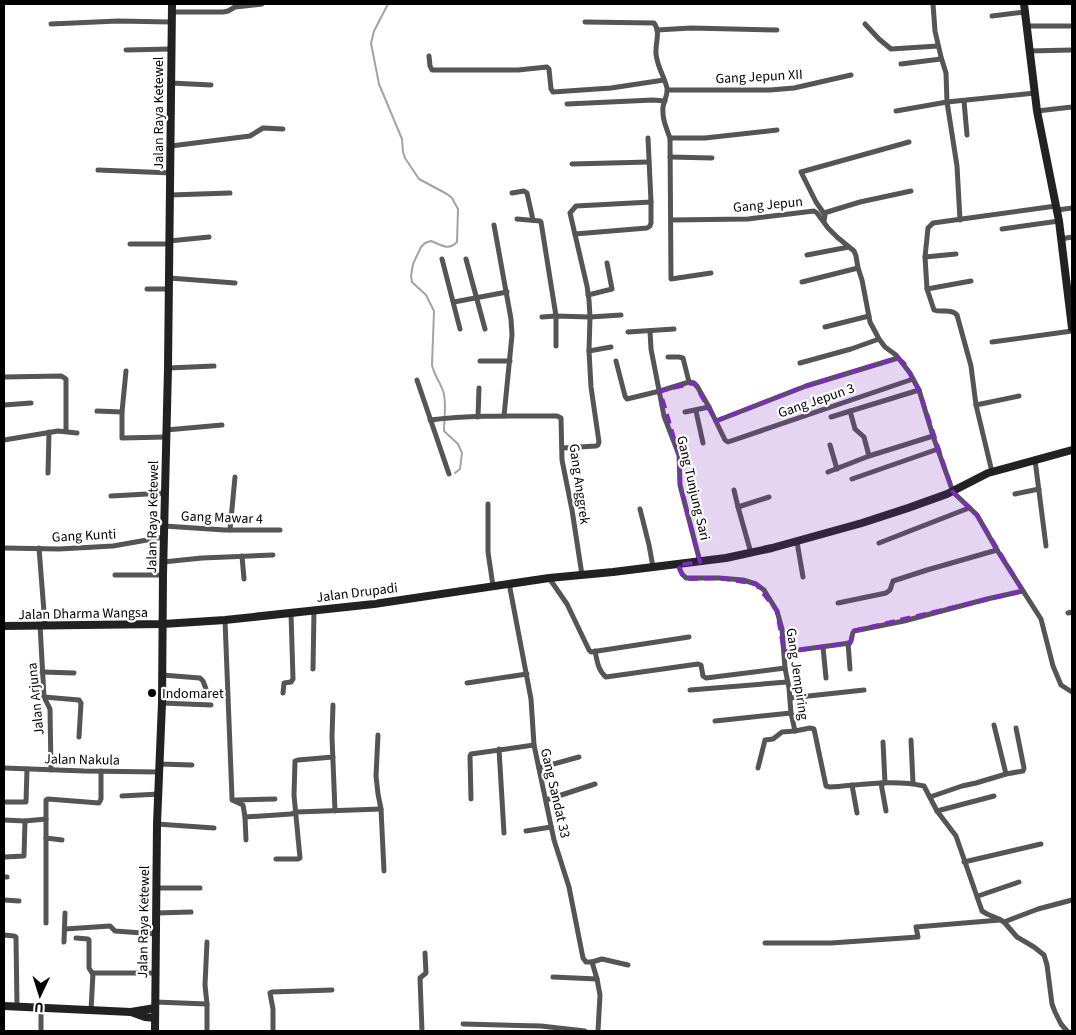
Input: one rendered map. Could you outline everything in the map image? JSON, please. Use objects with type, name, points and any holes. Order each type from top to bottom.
[{"type":"street","points":[[172,8],[223,12],[235,5],[262,4]]},
{"type":"street","points":[[933,4],[935,31],[946,73],[957,166],[960,220]]},
{"type":"street","points":[[992,342],[1072,325],[1056,208],[1037,111],[1024,4]]},
{"type":"street","name":"Jalan Raya Ketewel","points":[[155,1031],[157,824],[162,703],[163,562],[168,368],[172,8]]},
{"type":"street","points":[[992,16],[1025,12]]},
{"type":"street","points":[[51,24],[118,21],[171,22]]},
{"type":"street","points":[[585,22],[654,23],[656,25],[656,56],[668,90],[663,106],[663,119],[670,138],[671,279],[711,273]]},
{"type":"street","points":[[865,24],[879,40],[891,49],[938,46]]},
{"type":"street","points":[[1026,26],[1072,26]]},
{"type":"street","points":[[657,30],[691,28],[778,30]]},
{"type":"street","points":[[126,50],[171,49]]},
{"type":"street","points":[[1029,51],[1072,50]]},
{"type":"street","points":[[429,56],[432,70],[518,70],[548,67],[550,89],[553,92],[611,88],[664,80]]},
{"type":"street","points":[[902,64],[941,59]]},
{"type":"street","name":"Gang Jepun XII","points":[[668,90],[794,88],[851,75]]},
{"type":"street","points":[[171,83],[211,85]]},
{"type":"street","points":[[896,111],[948,102],[1035,93]]},
{"type":"street","points":[[567,104],[665,101]]},
{"type":"street","points":[[964,101],[968,135]]},
{"type":"street","points":[[1037,111],[1072,107]]},
{"type":"street","points":[[171,146],[250,136],[263,128],[283,129]]},
{"type":"street","points":[[670,138],[705,138],[777,130]]},
{"type":"street","points":[[575,234],[649,228],[651,223],[651,202],[648,138]]},
{"type":"street","points":[[824,221],[826,216],[816,202],[801,172],[909,142]]},
{"type":"street","points":[[670,157],[712,158]]},
{"type":"street","points":[[572,164],[649,162]]},
{"type":"street","points":[[98,170],[170,173]]},
{"type":"street","points":[[824,213],[851,204],[910,191]]},
{"type":"street","points":[[512,193],[526,192],[533,220]]},
{"type":"street","points":[[170,196],[230,193]]},
{"type":"street","points":[[562,448],[596,446],[599,443],[591,387],[588,295],[570,213],[576,206],[651,202]]},
{"type":"street","points":[[992,472],[976,404],[971,366],[957,315],[952,311],[934,310],[927,289],[925,257],[929,225],[1056,208],[1072,208]]},
{"type":"street","name":"Gang Jepun","points":[[671,220],[748,219],[814,211],[817,213],[828,228],[854,251],[872,327],[885,347],[908,369],[917,385],[953,492]]},
{"type":"street","points":[[517,219],[542,222],[556,316],[556,346]]},
{"type":"street","points":[[1002,229],[1058,221]]},
{"type":"street","points":[[494,225],[507,292],[512,335],[504,416]]},
{"type":"street","points":[[130,244],[209,237]]},
{"type":"street","points":[[1061,239],[1072,238]]},
{"type":"street","points":[[807,255],[849,247]]},
{"type":"street","points":[[925,257],[956,254]]},
{"type":"street","points":[[466,259],[485,329]]},
{"type":"street","points":[[442,260],[460,329]]},
{"type":"street","points":[[588,295],[612,290],[607,263]]},
{"type":"street","points":[[802,282],[858,268]]},
{"type":"street","points":[[169,278],[235,283]]},
{"type":"street","points":[[927,289],[971,280]]},
{"type":"street","points":[[147,289],[169,289]]},
{"type":"street","points":[[454,302],[507,292]]},
{"type":"street","points":[[542,317],[590,318],[621,314]]},
{"type":"street","points":[[825,327],[869,316]]},
{"type":"street","points":[[628,332],[674,329]]},
{"type":"street","name":"Gang Tunjung Sari","points":[[650,331],[651,349],[664,416],[679,455],[680,485],[700,562]]},
{"type":"street","points":[[800,363],[879,339]]},
{"type":"street","points":[[589,351],[611,347]]},
{"type":"street","points":[[668,357],[679,356],[683,358],[689,382]]},
{"type":"street","points":[[616,361],[626,398],[629,399],[689,382],[694,383],[716,421],[806,386],[898,358]]},
{"type":"street","points":[[480,361],[510,361]]},
{"type":"street","points":[[168,368],[214,366]]},
{"type":"street","points":[[126,371],[122,412],[123,439],[222,425]]},
{"type":"street","points":[[4,377],[61,376],[65,378],[66,431]]},
{"type":"street","name":"Gang Jepun 3","points":[[716,421],[728,442],[912,379]]},
{"type":"street","points":[[417,380],[449,474]]},
{"type":"street","points":[[478,417],[479,388]]},
{"type":"street","points":[[831,417],[919,390]]},
{"type":"street","points":[[976,404],[1019,396]]},
{"type":"street","points":[[4,405],[31,403]]},
{"type":"street","points":[[686,412],[709,407]]},
{"type":"street","points":[[97,411],[122,412]]},
{"type":"street","points":[[696,411],[703,443]]},
{"type":"street","points":[[850,411],[855,429],[864,437],[869,456]]},
{"type":"street","name":"Gang Anggrek","points":[[430,420],[504,416],[559,417],[561,419],[562,460],[582,575]]},
{"type":"street","points":[[4,440],[49,432],[66,431],[76,433]]},
{"type":"street","points":[[48,473],[49,432]]},
{"type":"street","points":[[828,472],[869,456],[933,436]]},
{"type":"street","points":[[830,444],[837,469]]},
{"type":"street","points":[[852,479],[938,449]]},
{"type":"street","name":"Jalan Drupadi","points":[[163,624],[225,620],[374,604],[551,577],[678,565],[751,553],[796,542],[908,508],[953,492],[992,472],[1072,450]]},
{"type":"street","points":[[1035,460],[1046,546]]},
{"type":"street","points":[[230,530],[235,477]]},
{"type":"street","points":[[1016,494],[1039,489]]},
{"type":"street","points":[[734,490],[751,553]]},
{"type":"street","points":[[953,492],[977,515],[996,550],[1042,619],[1053,666],[1062,685],[1072,692]]},
{"type":"street","points":[[111,496],[165,493]]},
{"type":"street","points":[[738,507],[770,497]]},
{"type":"street","points":[[488,504],[488,552],[493,586]]},
{"type":"street","points":[[879,543],[969,508]]},
{"type":"street","points":[[640,509],[653,567]]},
{"type":"street","name":"Gang Mawar 4","points":[[164,526],[230,530],[280,530]]},
{"type":"street","name":"Gang Kunti","points":[[4,548],[59,549],[113,546],[164,537]]},
{"type":"street","points":[[796,542],[803,577]]},
{"type":"street","name":"Jalan Arjuna","points":[[39,548],[42,672],[44,697],[50,709],[51,770]]},
{"type":"street","points":[[838,603],[886,593],[890,590],[893,581],[996,550]]},
{"type":"street","points":[[163,562],[202,558],[273,555]]},
{"type":"street","points":[[242,556],[244,579]]},
{"type":"street","name":"Gang Jempiring","points":[[678,565],[686,578],[743,580],[756,584],[764,590],[776,611],[782,629],[785,668],[795,731],[814,729],[826,786],[913,783]]},
{"type":"street","points":[[115,575],[163,575]]},
{"type":"street","points":[[551,577],[591,652],[689,637]]},
{"type":"street","name":"Gang Sandat 33","points":[[509,583],[531,699],[534,745],[551,827],[569,887],[583,958],[586,962],[592,962]]},
{"type":"street","points":[[850,669],[848,644],[851,642],[854,631],[904,621],[1023,591]]},
{"type":"street","points":[[314,611],[314,669]]},
{"type":"street","points":[[283,693],[284,683],[291,682],[293,679],[291,613]]},
{"type":"street","points":[[225,620],[232,800]]},
{"type":"street","name":"Jalan Dharma Wangsa","points":[[4,626],[163,624]]},
{"type":"street","points":[[784,652],[848,644]]},
{"type":"street","points":[[823,647],[826,678]]},
{"type":"street","points":[[595,651],[600,669],[606,677],[698,664],[701,665],[703,676],[706,678],[785,668]]},
{"type":"street","points":[[42,672],[74,673]]},
{"type":"street","points":[[467,682],[526,674]]},
{"type":"street","points":[[162,675],[200,678],[206,689]]},
{"type":"street","points":[[690,690],[787,682]]},
{"type":"street","points":[[790,698],[864,690]]},
{"type":"street","points":[[44,697],[80,700],[79,737]]},
{"type":"street","points":[[162,703],[211,705]]},
{"type":"street","points":[[333,705],[335,811]]},
{"type":"street","points":[[715,721],[791,713]]},
{"type":"street","points":[[994,725],[1006,774]]},
{"type":"street","points":[[930,797],[962,786],[1024,770],[1016,728]]},
{"type":"street","points":[[758,768],[765,740],[773,739],[782,732],[795,731]]},
{"type":"street","points":[[378,735],[376,776],[381,808],[384,871]]},
{"type":"street","points":[[911,740],[913,783],[924,786],[937,811],[954,833],[982,911],[1002,921],[1017,937],[1039,950],[1046,958],[1054,1012],[1067,1031]]},
{"type":"street","points":[[883,742],[883,783],[886,812]]},
{"type":"street","points":[[471,798],[470,756],[472,753],[534,745]]},
{"type":"street","points":[[499,750],[504,833]]},
{"type":"street","points":[[539,768],[580,756]]},
{"type":"street","points":[[276,858],[299,859],[294,795],[295,761],[333,757]]},
{"type":"street","name":"Jalan Nakula","points":[[4,768],[100,771],[192,765]]},
{"type":"street","points":[[4,802],[26,802],[27,769]]},
{"type":"street","points":[[46,923],[46,802],[48,799],[101,802],[100,771]]},
{"type":"street","points":[[546,800],[595,784]]},
{"type":"street","points":[[852,785],[856,813]]},
{"type":"street","points":[[122,796],[158,794]]},
{"type":"street","points":[[937,811],[994,796]]},
{"type":"street","points":[[232,800],[275,799]]},
{"type":"street","points":[[232,800],[243,805],[246,840]]},
{"type":"street","points":[[245,817],[291,814],[296,812],[381,808]]},
{"type":"street","points":[[4,820],[46,819]]},
{"type":"street","points":[[4,857],[24,856],[25,821]]},
{"type":"street","points":[[157,824],[214,828]]},
{"type":"street","points":[[526,831],[551,827]]},
{"type":"street","points":[[46,838],[62,840]]},
{"type":"street","points":[[964,862],[1041,844]]},
{"type":"street","points":[[978,896],[1019,882]]},
{"type":"street","points":[[156,888],[200,888]]},
{"type":"street","points":[[4,900],[19,900]]},
{"type":"street","points":[[765,944],[830,943],[918,937],[916,927],[1002,921],[1072,900]]},
{"type":"street","points":[[156,913],[190,912]]},
{"type":"street","points":[[64,942],[65,913]]},
{"type":"street","points":[[65,929],[110,926],[115,931],[156,934]]},
{"type":"street","points":[[4,935],[16,937],[17,1007]]},
{"type":"street","points":[[76,938],[89,940],[89,968],[93,973],[91,1010]]},
{"type":"street","points":[[207,942],[205,985],[207,1031]]},
{"type":"street","points":[[422,1031],[420,978],[426,973],[425,953]]},
{"type":"street","points":[[598,1031],[600,995],[592,962],[602,959],[628,965]]},
{"type":"street","points":[[93,973],[155,973]]},
{"type":"street","points":[[553,977],[597,980]]},
{"type":"street","points":[[273,1031],[273,1009],[270,993],[332,990]]},
{"type":"street","points":[[131,1012],[155,1005],[207,1004]]},
{"type":"street","points":[[4,1006],[131,1012],[155,1018]]},
{"type":"street","points":[[41,1008],[41,1031]]},
{"type":"street","points":[[463,1024],[541,1026],[585,1031]]},
{"type":"highlighted area","points":[[898,358],[904,363],[919,390],[953,492],[977,515],[1023,591],[853,631],[850,643],[784,652],[777,611],[756,584],[719,578],[690,579],[682,574],[678,565],[700,562],[680,485],[679,455],[660,391],[694,383],[716,421],[806,386]]},
{"type":"waterway","points":[[388,4],[374,31],[371,43],[379,84],[402,139],[405,158],[419,179],[447,194],[452,198],[458,209],[457,242],[448,247],[431,241],[425,243],[413,264],[411,276],[412,282],[426,295],[434,311],[432,365],[444,395],[444,431],[458,444],[462,453],[460,469],[455,473]]},
{"type":"place","name":"Indomaret","points":[[152,693]]}]
